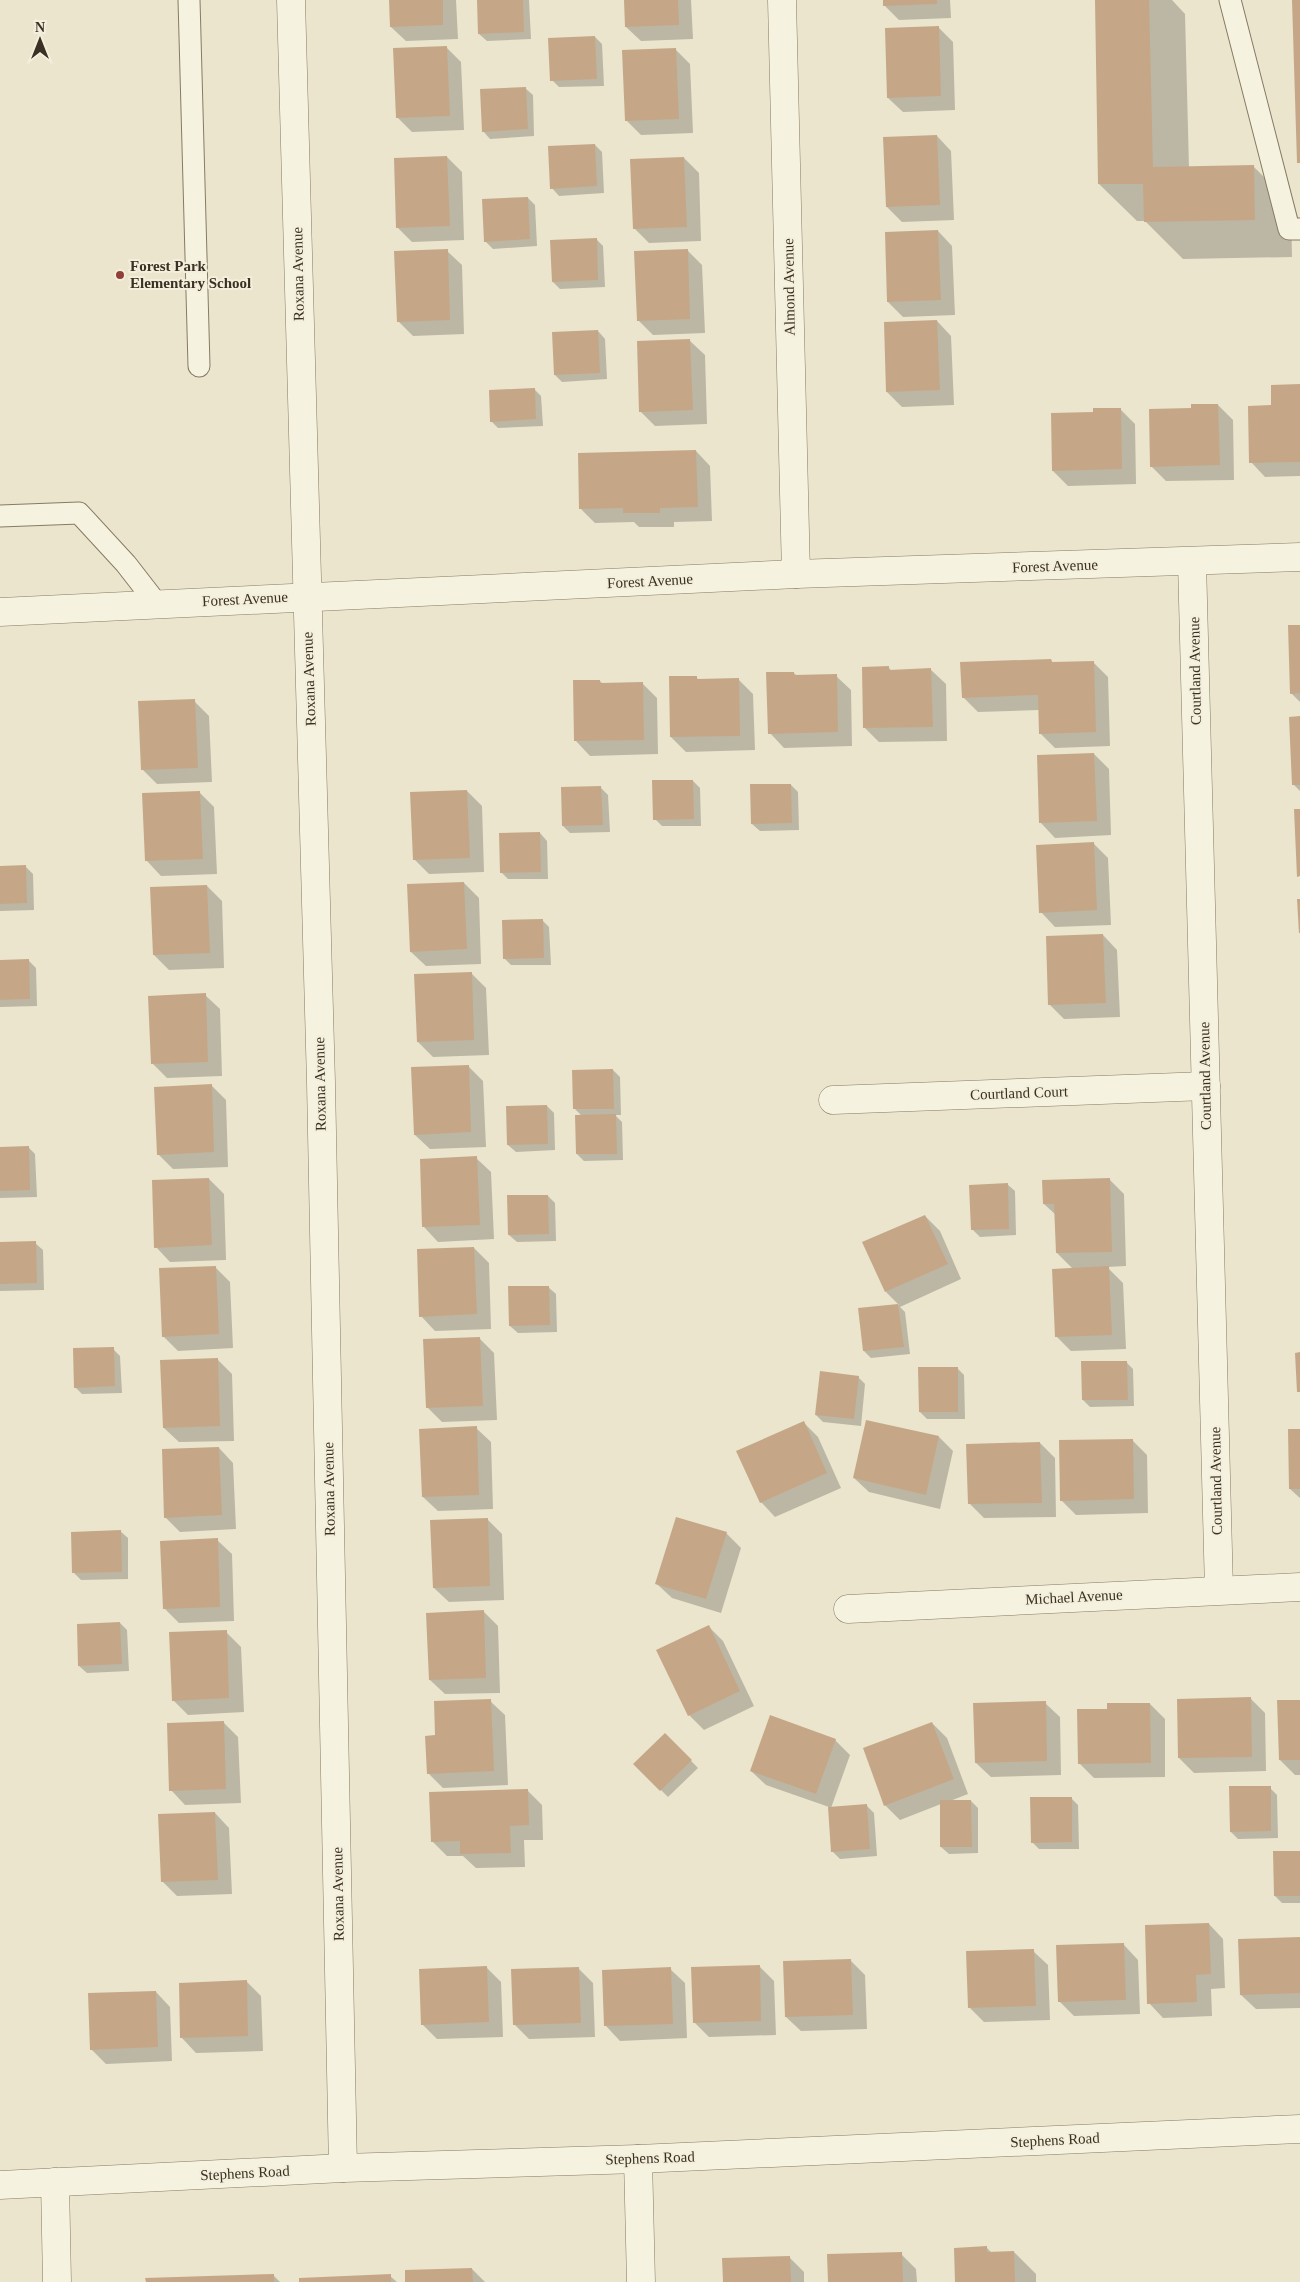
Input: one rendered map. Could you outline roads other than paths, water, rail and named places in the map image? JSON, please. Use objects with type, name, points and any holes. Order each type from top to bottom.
[{"type":"street","name":"Roxana Avenue","points":[[291,0],[321,1103],[343,2168]]},
{"type":"street","name":"Almond Avenue","points":[[782,0],[796,574]]},
{"type":"street","name":"Forest Avenue","points":[[0,612],[796,574],[1300,557]]},
{"type":"street","name":"Courtland Avenue","points":[[1192,562],[1220,1590]]},
{"type":"street","name":"Courtland Court","points":[[833,1100],[1206,1086]]},
{"type":"street","name":"Michael Avenue","points":[[848,1609],[1300,1587]]},
{"type":"street","name":"Stephens Road","points":[[0,2185],[343,2168],[638,2159],[1300,2129]]},
{"type":"street","points":[[638,2159],[641,2282]]},
{"type":"street","points":[[55,2182],[58,2282]]},
{"type":"lane","points":[[189,0],[199,366]]},
{"type":"lane","points":[[1230,0],[1289,229],[1300,229]]},
{"type":"lane","points":[[0,516],[79,513],[126,564],[157,604]]},
{"type":"place","name":"Forest Park Elementary School","points":[[120,275]]}]
